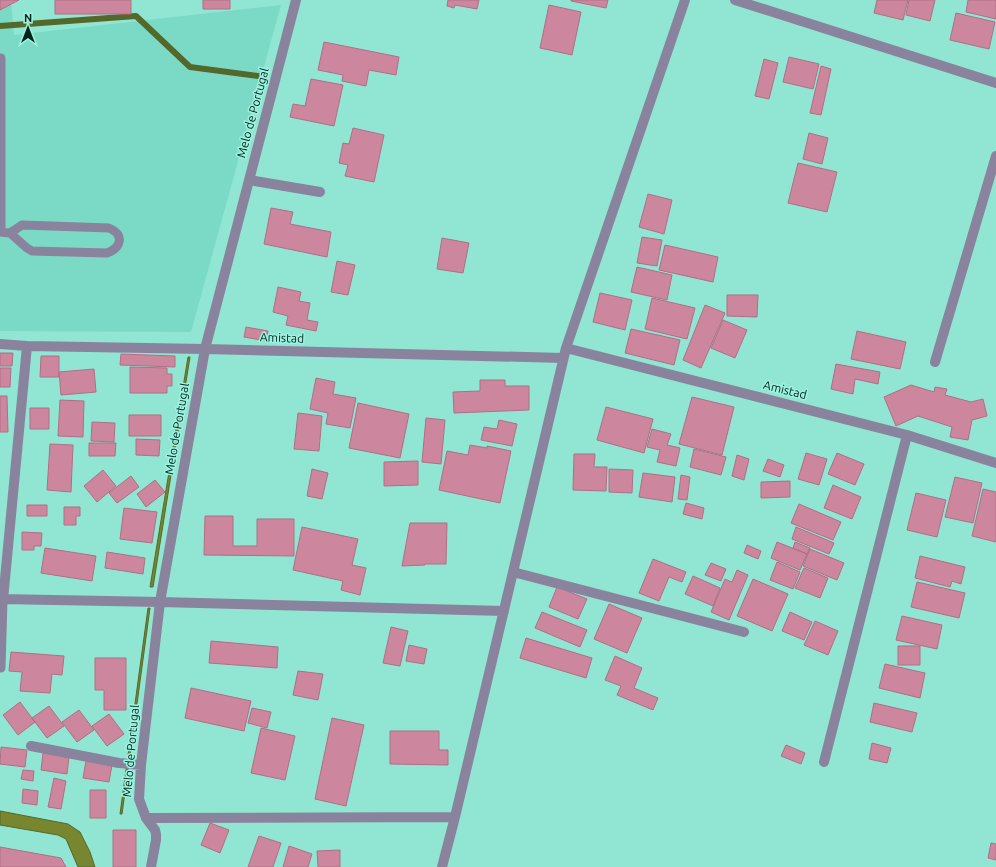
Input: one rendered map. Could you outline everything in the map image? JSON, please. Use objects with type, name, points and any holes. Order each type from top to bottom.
[{"type":"street","name":"Melo de Portugal","points":[[151,867],[156,834],[155,830],[146,818],[139,799],[141,765],[160,602],[205,348],[296,0]]},
{"type":"street","points":[[442,867],[563,358],[685,0]]},
{"type":"street","points":[[735,0],[996,83]]},
{"type":"street","points":[[935,362],[996,156]]},
{"type":"street","points":[[249,180],[320,192]]},
{"type":"street","name":"Amistad","points":[[0,344],[27,346],[205,348],[563,358]]},
{"type":"street","points":[[27,346],[2,600],[160,602],[504,611]]},
{"type":"street","name":"Amistad","points":[[566,348],[907,435],[996,462]]},
{"type":"street","points":[[824,762],[907,435]]},
{"type":"street","points":[[513,572],[744,632]]},
{"type":"street","points":[[31,746],[119,763],[141,765]]},
{"type":"street","points":[[146,818],[455,817]]},
{"type":"lane","points":[[1,58],[0,232],[10,233],[22,245],[32,251],[107,254],[116,249],[119,243],[119,238],[116,232],[109,228],[22,225],[10,233]]},
{"type":"lane","points":[[1,668],[2,600]]},
{"type":"shaded area","points":[[0,0],[11,0],[14,35],[281,5],[191,332],[0,331]]},
{"type":"shaded area","points":[[188,357],[190,357],[153,587],[150,587]]},
{"type":"shaded area","points":[[148,608],[150,608],[122,814],[120,814]]},
{"type":"shaded area","points":[[0,811],[68,824],[80,832],[90,852],[95,867],[78,867],[66,839],[58,835],[0,825]]},
{"type":"building","points":[[0,0],[19,0],[0,10]]},
{"type":"building","points":[[55,0],[131,0],[131,14],[55,14]]},
{"type":"building","points":[[203,0],[230,0],[230,9],[203,9]]},
{"type":"building","points":[[448,0],[479,0],[477,9],[455,5],[454,8],[447,6]]},
{"type":"building","points":[[571,0],[608,0],[606,8]]},
{"type":"building","points":[[877,0],[908,0],[903,20],[874,13]]},
{"type":"building","points":[[909,0],[935,0],[930,21],[906,15]]},
{"type":"building","points":[[968,0],[996,0],[996,19],[966,12]]},
{"type":"building","points":[[549,5],[581,12],[572,55],[540,48]]},
{"type":"building","points":[[956,13],[995,22],[989,49],[950,40]]},
{"type":"building","points":[[324,42],[399,57],[396,75],[369,70],[366,86],[342,81],[343,75],[318,70]]},
{"type":"building","points":[[789,57],[819,64],[813,89],[783,82]]},
{"type":"building","points":[[764,59],[778,63],[769,99],[755,96]]},
{"type":"building","points":[[821,66],[831,69],[821,115],[810,113]]},
{"type":"building","points":[[311,79],[343,85],[334,126],[290,117],[293,104],[305,106]]},
{"type":"building","points":[[353,128],[384,135],[374,182],[345,176],[348,165],[339,163],[343,143],[349,144]]},
{"type":"building","points":[[809,133],[828,138],[822,164],[803,159]]},
{"type":"building","points":[[798,163],[837,172],[827,212],[788,203]]},
{"type":"building","points":[[648,194],[672,200],[664,234],[639,227]]},
{"type":"building","points":[[271,208],[293,212],[290,224],[331,232],[327,257],[264,244]]},
{"type":"building","points":[[642,237],[662,240],[657,266],[637,263]]},
{"type":"building","points":[[442,238],[469,243],[463,273],[437,269]]},
{"type":"building","points":[[665,245],[718,257],[713,282],[659,270]]},
{"type":"building","points":[[337,261],[355,265],[348,295],[331,292]]},
{"type":"building","points":[[637,267],[672,275],[667,300],[631,292]]},
{"type":"building","points":[[278,287],[301,292],[299,301],[310,303],[307,320],[318,322],[316,331],[286,325],[288,316],[273,312]]},
{"type":"building","points":[[600,293],[632,300],[625,330],[593,322]]},
{"type":"building","points":[[727,295],[758,295],[757,317],[727,316]]},
{"type":"building","points":[[652,298],[695,308],[687,339],[645,329]]},
{"type":"building","points":[[705,305],[725,313],[701,368],[683,360]]},
{"type":"building","points":[[723,320],[747,330],[735,358],[711,348]]},
{"type":"building","points":[[246,327],[268,331],[266,341],[244,337]]},
{"type":"building","points":[[631,329],[680,340],[674,365],[625,353]]},
{"type":"building","points":[[857,331],[906,342],[900,369],[851,359]]},
{"type":"building","points":[[0,353],[13,353],[12,366],[0,366]]},
{"type":"building","points":[[121,354],[175,356],[175,367],[120,365]]},
{"type":"building","points":[[41,356],[59,356],[59,377],[40,377]]},
{"type":"building","points":[[836,364],[880,372],[878,384],[855,379],[853,394],[831,389]]},
{"type":"building","points":[[130,367],[167,368],[167,374],[172,374],[172,386],[167,386],[167,393],[130,393]]},
{"type":"building","points":[[0,368],[11,368],[10,387],[0,387]]},
{"type":"building","points":[[94,369],[96,392],[61,395],[59,372]]},
{"type":"building","points":[[316,378],[335,382],[333,394],[356,398],[350,428],[326,424],[328,413],[310,409]]},
{"type":"building","points":[[480,380],[505,380],[505,386],[529,386],[529,410],[454,413],[453,392],[480,391]]},
{"type":"building","points":[[911,385],[934,392],[935,387],[947,389],[945,395],[971,402],[983,399],[987,416],[972,420],[968,440],[950,437],[952,427],[918,416],[896,426],[884,397]]},
{"type":"building","points":[[0,396],[7,396],[8,432],[0,432]]},
{"type":"building","points":[[692,397],[734,407],[722,455],[679,444]]},
{"type":"building","points":[[60,400],[84,401],[83,437],[58,436]]},
{"type":"building","points":[[358,403],[409,414],[400,458],[349,448]]},
{"type":"building","points":[[606,407],[653,419],[644,453],[597,440]]},
{"type":"building","points":[[30,408],[49,408],[49,429],[30,429]]},
{"type":"building","points":[[298,413],[322,416],[319,451],[294,449]]},
{"type":"building","points":[[129,415],[161,415],[161,436],[129,436]]},
{"type":"building","points":[[426,418],[445,420],[441,464],[422,462]]},
{"type":"building","points":[[499,420],[517,424],[512,446],[481,440],[484,427],[497,429]]},
{"type":"building","points":[[92,422],[115,423],[114,442],[91,441]]},
{"type":"building","points":[[652,429],[671,434],[667,445],[680,448],[676,466],[657,462],[660,450],[647,447]]},
{"type":"building","points":[[136,439],[160,440],[159,456],[136,455]]},
{"type":"building","points":[[89,443],[116,443],[115,456],[89,456]]},
{"type":"building","points":[[50,444],[73,445],[71,492],[47,490]]},
{"type":"building","points":[[470,445],[487,448],[487,446],[511,451],[500,503],[439,490],[447,451],[468,455]]},
{"type":"building","points":[[694,449],[726,457],[721,475],[690,467]]},
{"type":"building","points":[[806,453],[827,459],[819,485],[798,479]]},
{"type":"building","points":[[837,453],[864,464],[855,485],[828,474]]},
{"type":"building","points":[[574,454],[595,454],[594,467],[607,467],[606,491],[573,490]]},
{"type":"building","points":[[737,455],[749,459],[744,480],[732,476]]},
{"type":"building","points":[[768,459],[784,465],[780,477],[763,471]]},
{"type":"building","points":[[418,461],[418,485],[384,486],[384,462]]},
{"type":"building","points":[[312,469],[328,473],[322,499],[307,496]]},
{"type":"building","points":[[609,469],[633,470],[632,493],[609,492]]},
{"type":"building","points":[[103,470],[116,486],[97,502],[84,486]]},
{"type":"building","points":[[643,473],[675,477],[672,502],[639,497]]},
{"type":"building","points":[[681,475],[690,477],[687,500],[678,499]]},
{"type":"building","points":[[131,476],[139,487],[117,503],[109,493]]},
{"type":"building","points":[[955,477],[982,483],[973,523],[945,517]]},
{"type":"building","points":[[155,480],[165,492],[146,507],[137,494]]},
{"type":"building","points":[[790,481],[790,497],[761,498],[761,482]]},
{"type":"building","points":[[833,485],[861,497],[852,519],[824,508]]},
{"type":"building","points":[[983,489],[996,492],[996,542],[972,536]]},
{"type":"building","points":[[916,493],[946,500],[937,537],[907,530]]},
{"type":"building","points":[[686,503],[704,508],[702,519],[683,514]]},
{"type":"building","points":[[799,504],[841,522],[833,540],[791,523]]},
{"type":"building","points":[[27,505],[47,505],[47,516],[27,516]]},
{"type":"building","points":[[64,507],[80,507],[80,516],[76,516],[76,525],[64,525]]},
{"type":"building","points":[[124,508],[157,512],[152,543],[120,539]]},
{"type":"building","points":[[205,516],[233,516],[233,546],[257,546],[257,519],[294,519],[294,556],[204,555]]},
{"type":"building","points":[[410,523],[447,523],[446,564],[402,566]]},
{"type":"building","points":[[302,527],[358,539],[352,565],[366,568],[360,595],[341,590],[343,581],[293,570]]},
{"type":"building","points":[[796,527],[834,543],[829,554],[792,539]]},
{"type":"building","points":[[22,532],[42,533],[41,546],[34,546],[34,550],[22,550]]},
{"type":"building","points":[[777,542],[807,554],[800,570],[771,558]]},
{"type":"building","points":[[795,542],[810,548],[807,554],[793,548]]},
{"type":"building","points":[[747,545],[761,551],[758,559],[744,553]]},
{"type":"building","points":[[45,548],[96,556],[92,581],[41,573]]},
{"type":"building","points":[[810,549],[844,563],[837,580],[803,566]]},
{"type":"building","points":[[107,552],[145,558],[143,574],[105,568]]},
{"type":"building","points":[[920,556],[965,567],[961,584],[952,581],[950,587],[915,578]]},
{"type":"building","points":[[653,559],[686,572],[682,582],[669,577],[659,601],[639,593]]},
{"type":"building","points":[[777,562],[800,572],[793,589],[770,580]]},
{"type":"building","points":[[711,563],[726,569],[721,581],[705,575]]},
{"type":"building","points":[[804,568],[828,578],[820,598],[795,588]]},
{"type":"building","points":[[737,570],[748,575],[729,620],[711,612],[725,579],[732,582]]},
{"type":"building","points":[[693,576],[720,588],[713,606],[685,594]]},
{"type":"building","points":[[753,579],[788,594],[772,631],[737,616]]},
{"type":"building","points":[[917,582],[965,593],[959,618],[911,607]]},
{"type":"building","points":[[557,587],[587,599],[578,619],[549,607]]},
{"type":"building","points":[[609,604],[642,618],[627,653],[594,639]]},
{"type":"building","points":[[542,612],[587,630],[580,647],[535,628]]},
{"type":"building","points":[[790,612],[812,622],[804,640],[782,631]]},
{"type":"building","points":[[902,616],[942,625],[937,649],[896,640]]},
{"type":"building","points":[[815,621],[838,631],[828,655],[804,645]]},
{"type":"building","points":[[391,627],[408,631],[400,666],[383,663]]},
{"type":"building","points":[[526,638],[592,658],[586,678],[520,658]]},
{"type":"building","points":[[211,641],[278,647],[277,668],[209,663]]},
{"type":"building","points":[[409,645],[427,649],[424,664],[406,661]]},
{"type":"building","points":[[898,646],[920,646],[920,665],[898,665]]},
{"type":"building","points":[[11,652],[64,656],[62,675],[52,674],[50,693],[20,691],[22,672],[9,671]]},
{"type":"building","points":[[615,656],[642,668],[634,688],[658,698],[653,710],[617,695],[621,686],[605,680]]},
{"type":"building","points":[[95,658],[126,658],[126,710],[104,710],[104,690],[95,690]]},
{"type":"building","points":[[885,664],[925,673],[920,698],[879,688]]},
{"type":"building","points":[[298,671],[323,674],[318,700],[293,695]]},
{"type":"building","points":[[191,688],[251,701],[244,731],[185,718]]},
{"type":"building","points":[[20,702],[35,722],[18,735],[3,715]]},
{"type":"building","points":[[874,703],[917,713],[912,732],[870,722]]},
{"type":"building","points":[[49,706],[64,726],[47,738],[32,718]]},
{"type":"building","points":[[252,708],[271,712],[267,728],[248,723]]},
{"type":"building","points":[[79,710],[94,730],[77,742],[62,722]]},
{"type":"building","points":[[109,714],[124,734],[107,746],[92,726]]},
{"type":"building","points":[[332,718],[364,725],[346,806],[315,799]]},
{"type":"building","points":[[261,728],[295,736],[285,780],[251,773]]},
{"type":"building","points":[[390,731],[439,731],[439,750],[448,750],[448,765],[390,764]]},
{"type":"building","points":[[872,743],[891,748],[887,763],[869,759]]},
{"type":"building","points":[[786,745],[805,753],[801,764],[781,756]]},
{"type":"building","points":[[1,747],[27,750],[25,767],[0,764]]},
{"type":"building","points":[[43,753],[69,757],[67,774],[41,770]]},
{"type":"building","points":[[86,761],[112,765],[109,782],[83,778]]},
{"type":"building","points":[[23,770],[34,771],[33,781],[21,779]]},
{"type":"building","points":[[54,778],[66,781],[61,809],[48,807]]},
{"type":"building","points":[[23,789],[38,791],[37,805],[22,803]]},
{"type":"building","points":[[90,790],[106,790],[106,818],[90,818]]},
{"type":"building","points":[[210,823],[229,830],[220,853],[201,845]]},
{"type":"building","points":[[113,830],[136,830],[136,867],[113,867]]},
{"type":"building","points":[[259,836],[281,843],[273,867],[248,867]]},
{"type":"building","points":[[991,843],[996,844],[996,860],[988,858]]},
{"type":"building","points":[[289,846],[312,854],[308,867],[283,867]]},
{"type":"building","points":[[0,847],[61,858],[66,867],[0,867]]},
{"type":"building","points":[[340,850],[340,867],[318,867],[317,851]]},
{"type":"waterway","points":[[0,26],[136,16],[190,67],[258,76]]}]
